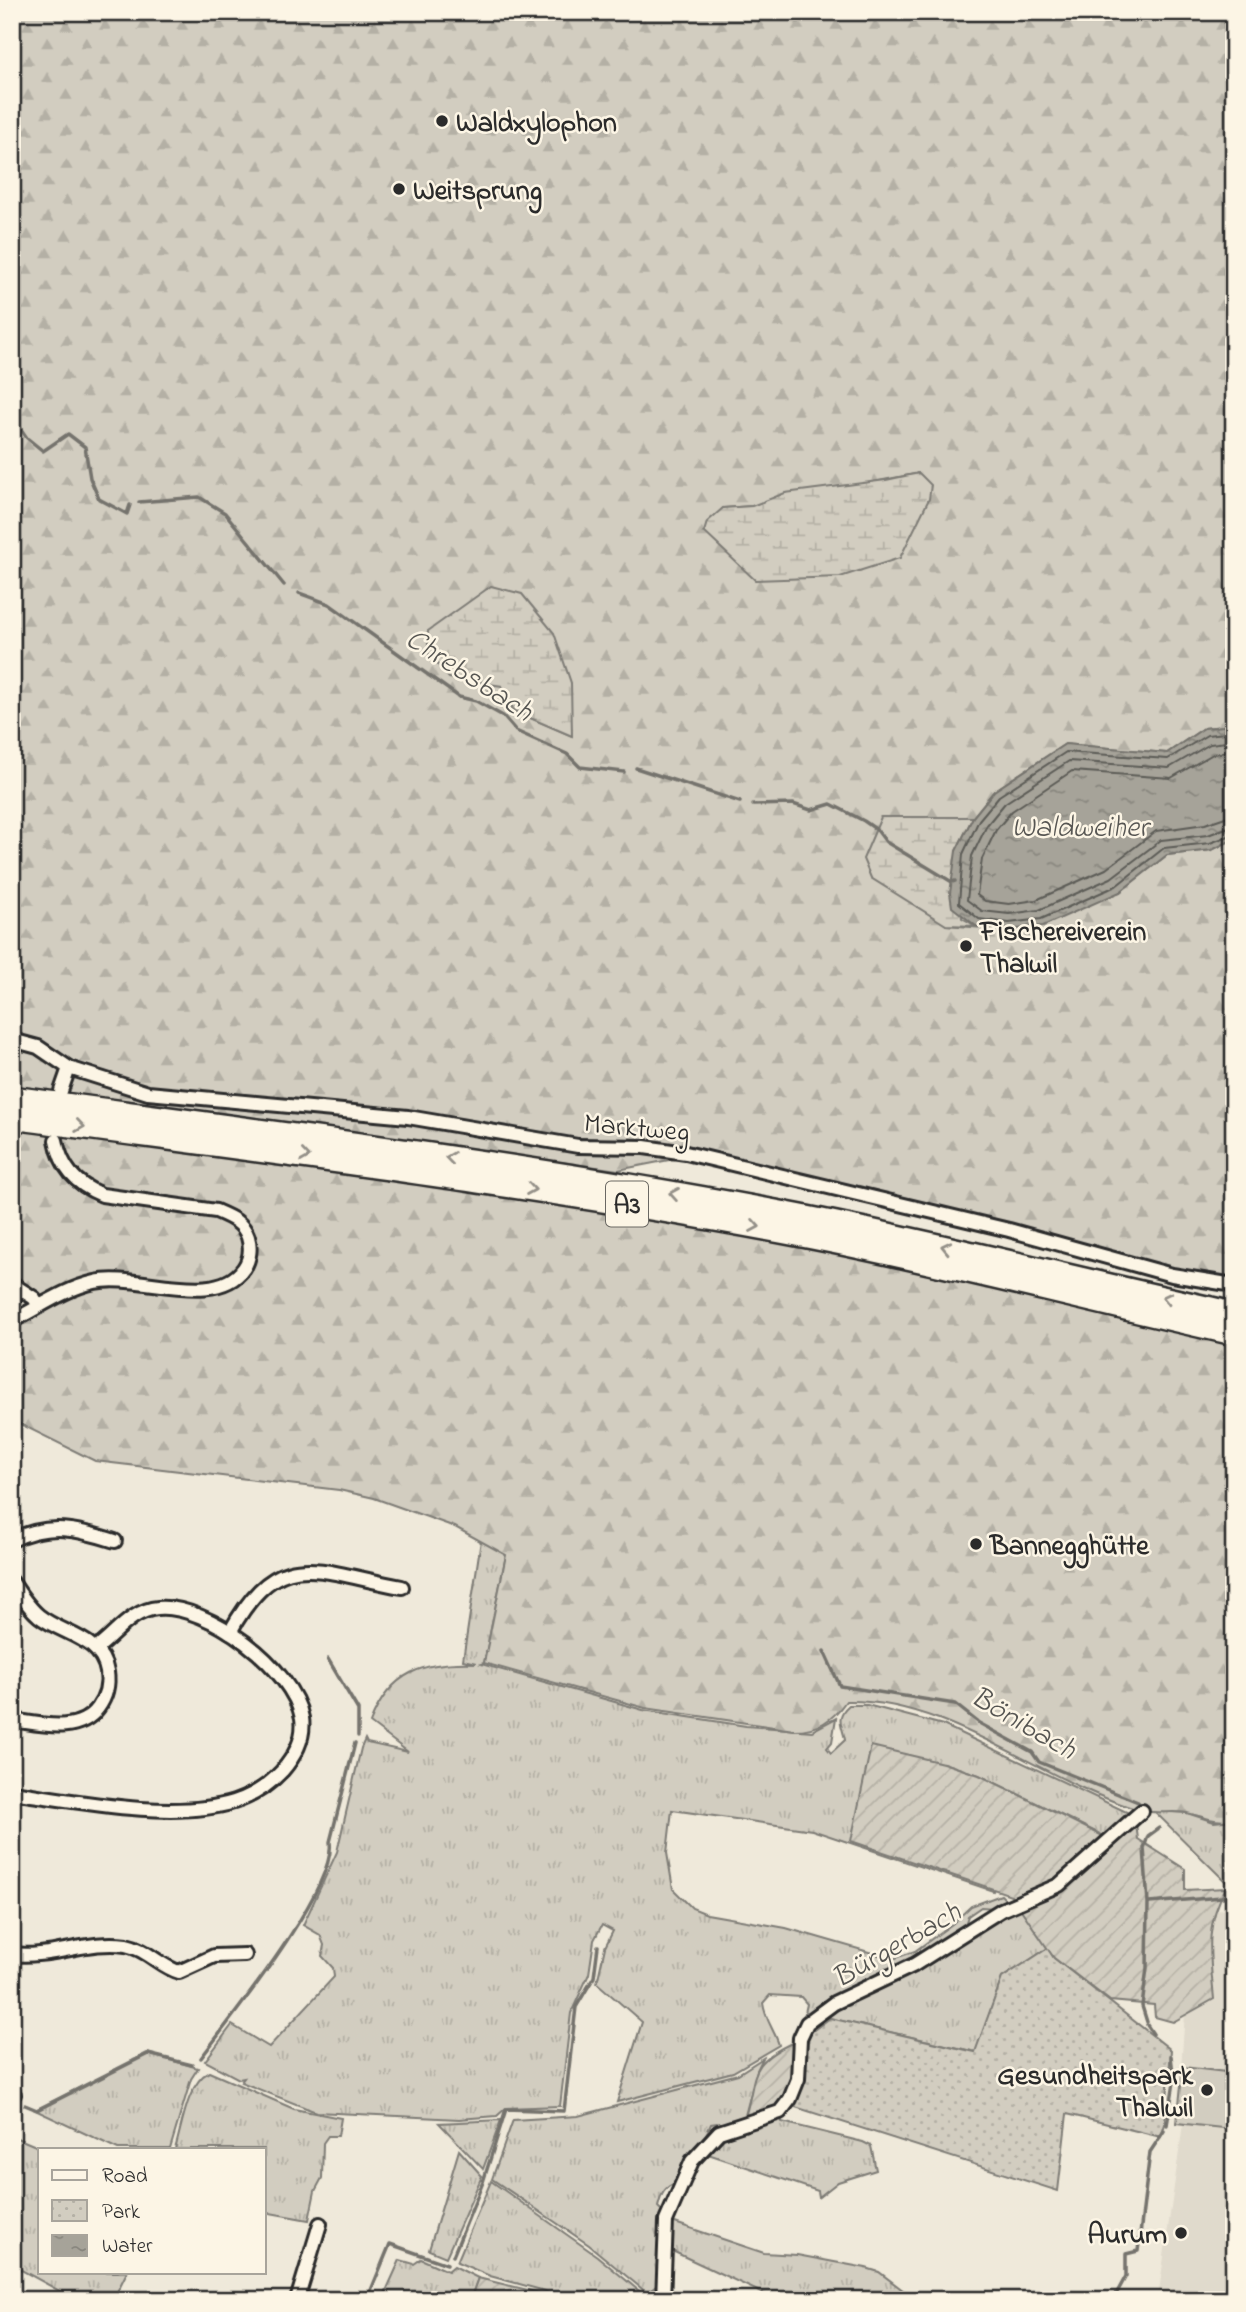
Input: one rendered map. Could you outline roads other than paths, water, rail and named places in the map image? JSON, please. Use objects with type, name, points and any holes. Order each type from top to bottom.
[{"type":"highway","name":"A3","points":[[12,1098],[353,1144],[655,1190],[878,1232],[1234,1314]]},
{"type":"highway","name":"A3","points":[[12,1116],[506,1185],[711,1218],[911,1258],[1234,1333]]},
{"type":"street","name":"Marktweg","points":[[12,1040],[38,1047],[69,1068],[148,1093],[394,1116],[578,1146],[644,1147],[686,1153],[1009,1230],[1163,1273],[1234,1285]]},
{"type":"street","points":[[61,1091],[69,1068]]},
{"type":"street","points":[[12,1321],[73,1288],[99,1281],[208,1288],[238,1277],[248,1262],[250,1244],[246,1230],[233,1218],[216,1211],[102,1195],[90,1190],[71,1175],[60,1160],[57,1140]]},
{"type":"street","points":[[12,1309],[13,1285],[34,1298],[39,1306]]},
{"type":"street","points":[[12,1540],[32,1531],[54,1527],[75,1529],[115,1541]]},
{"type":"street","points":[[230,1632],[250,1598],[271,1578],[296,1568],[402,1587]]},
{"type":"street","points":[[12,1582],[38,1615],[97,1648],[104,1659],[108,1678],[104,1698],[92,1715],[67,1726],[12,1720]]},
{"type":"street","points":[[12,1792],[85,1803],[163,1809],[232,1802],[262,1788],[293,1757],[301,1737],[302,1719],[295,1697],[278,1673],[230,1632],[188,1613],[157,1608],[130,1619],[97,1648]]},
{"type":"street","points":[[663,2300],[666,2221],[692,2161],[719,2132],[762,2121],[780,2112],[790,2099],[798,2079],[800,2038],[807,2023],[834,2003],[914,1965],[1001,1910],[1059,1885],[1142,1811]]},
{"type":"street","points":[[12,1954],[37,1955],[123,1945],[150,1954],[162,1965],[179,1972],[214,1956],[245,1955]]},
{"type":"street","points":[[297,2300],[320,2224]]},
{"type":"water","name":"Waldweiher","points":[[1234,725],[1234,839],[1212,850],[1167,855],[1120,892],[1043,926],[1009,930],[976,926],[952,907],[950,893],[956,851],[973,817],[994,791],[1065,744],[1167,753],[1204,728]]},
{"type":"waterway","name":"Chrebsbach","points":[[12,416],[27,438],[43,451],[68,434],[85,447],[90,478],[99,499],[127,514],[130,505]]},
{"type":"waterway","name":"Chrebsbach","points":[[139,502],[199,497],[225,513],[284,585]]},
{"type":"waterway","name":"Chrebsbach","points":[[299,593],[329,604],[459,697],[476,701],[503,716],[516,731],[567,754],[580,767],[624,772]]},
{"type":"waterway","name":"Chrebsbach","points":[[636,768],[740,802]]},
{"type":"waterway","name":"Chrebsbach","points":[[753,805],[793,804],[811,810],[831,804],[864,821],[877,830],[886,842],[952,882],[955,881]]},
{"type":"waterway","name":"Bönibach","points":[[824,1651],[840,1686],[955,1704],[979,1723],[1032,1752],[1039,1762],[1138,1802]]},
{"type":"waterway","points":[[328,1659],[358,1710],[358,1736]]},
{"type":"waterway","points":[[201,2058],[279,1952],[317,1889],[328,1863],[330,1842],[355,1743]]},
{"type":"waterway","name":"Bönibach","points":[[1147,2022],[1142,2006],[1147,1968],[1148,1903],[1144,1848],[1148,1836],[1159,1828]]},
{"type":"waterway","points":[[1149,1903],[1234,1896]]},
{"type":"waterway","points":[[453,2256],[483,2182],[506,2109],[564,2111],[576,2007],[594,1977],[598,1946]]},
{"type":"waterway","name":"Bönibach","points":[[1147,2025],[1153,2034]]},
{"type":"waterway","points":[[25,2105],[37,2110],[148,2054],[192,2065]]},
{"type":"waterway","name":"Bönibach","points":[[1167,2125],[1174,2082],[1171,2056]]},
{"type":"waterway","name":"Bönibach","points":[[1113,2300],[1126,2276],[1126,2254],[1138,2251],[1150,2152],[1164,2131]]},
{"type":"waterway","points":[[367,2300],[390,2244],[447,2264]]},
{"type":"place","name":"Waldxylophon","points":[[442,121]]},
{"type":"place","name":"Weitsprung","points":[[399,189]]},
{"type":"place","name":"Fischereiverein Thalwil","points":[[966,946]]},
{"type":"place","name":"Bannegghütte","points":[[976,1544]]},
{"type":"place","name":"Gesundheitspark Thalwil","points":[[1207,2090]]},
{"type":"place","name":"Aurum","points":[[1181,2233]]},
{"type":"water label","name":"Bürgerbach","points":[[896,1944]]}]
